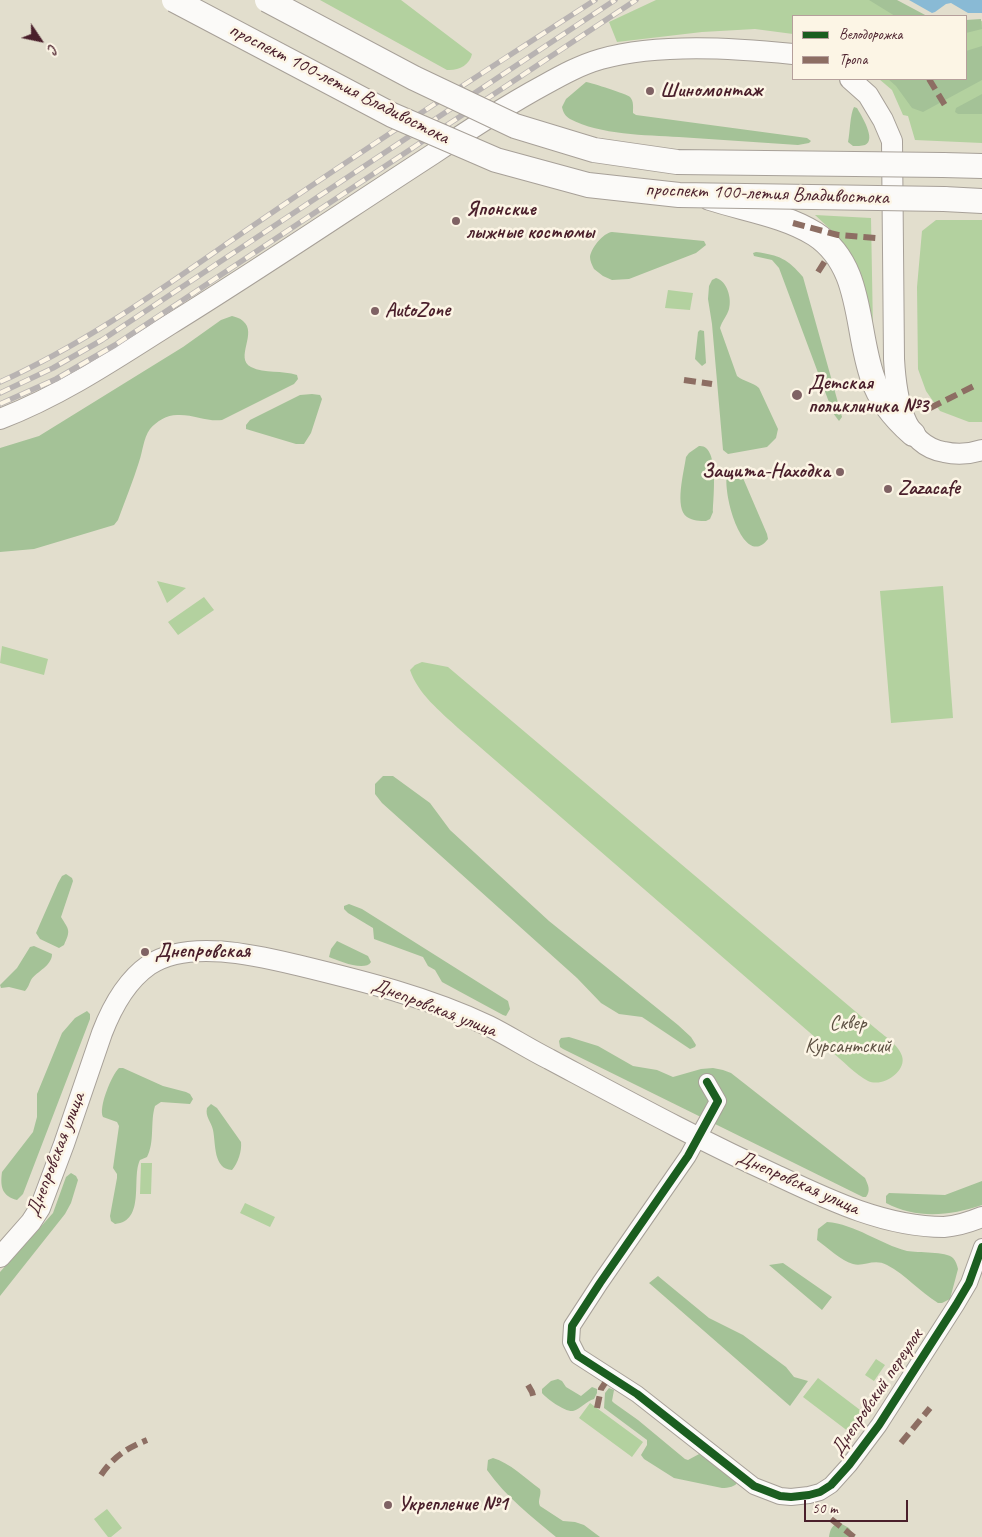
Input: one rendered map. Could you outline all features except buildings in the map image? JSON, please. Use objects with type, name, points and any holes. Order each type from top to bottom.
[{"type":"highway","name":"проспект 100-летия Владивостока","points":[[174,0],[392,115],[496,160],[588,185],[679,196],[982,201]]},
{"type":"highway","name":"проспект 100-летия Владивостока","points":[[267,0],[414,78],[515,126],[594,150],[677,162],[982,166]]},
{"type":"highway","points":[[704,196],[786,220],[817,235],[841,260],[853,286],[866,359],[873,380],[880,395],[901,424],[913,434]]},
{"type":"main road","points":[[0,419],[32,406],[86,377],[218,295],[500,111],[574,68],[601,59],[635,52],[716,48],[792,54]]},
{"type":"main road","points":[[851,80],[868,95],[883,120],[892,141],[892,280],[895,382],[906,421],[913,434],[927,446],[938,451],[953,454],[969,454],[982,450]]},
{"type":"main road","name":"Днепровская улица","points":[[0,1257],[31,1222],[40,1208],[102,1032],[120,997],[135,976],[150,964],[177,954],[205,951],[228,952],[279,961],[404,992],[488,1026],[699,1138],[822,1197],[868,1214],[911,1224],[944,1226],[970,1222],[982,1217]]},
{"type":"street","name":"Днепровский переулок","points":[[707,1082],[718,1101],[699,1138],[572,1326],[571,1342],[578,1356],[637,1394],[754,1486],[769,1493],[791,1498],[820,1492],[831,1485],[850,1465],[891,1407],[969,1282],[982,1247]]},
{"type":"green space","points":[[320,0],[401,0],[472,54],[471,58],[463,66],[447,70]]},
{"type":"green space","points":[[656,0],[882,0],[912,15],[792,15],[792,34],[755,29],[702,32],[617,42],[609,22]]},
{"type":"green space","points":[[869,0],[897,0],[925,15],[893,15]]},
{"type":"green space","points":[[981,19],[982,29],[967,33],[967,20]]},
{"type":"green space","points":[[982,21],[982,143],[915,140],[908,116],[903,115],[892,90],[880,80],[967,80],[967,24]]},
{"type":"green space","points":[[982,46],[982,80],[923,112],[912,108],[896,86],[889,80],[967,80],[967,51]]},
{"type":"green space","points":[[586,82],[630,97],[633,103],[633,113],[636,115],[807,138],[811,141],[798,145],[638,135],[595,128],[570,119],[564,114],[562,107],[566,99]]},
{"type":"green space","points":[[982,94],[982,114],[958,114],[955,112],[956,108]]},
{"type":"green space","points":[[854,107],[859,111],[869,133],[868,142],[861,146],[853,146],[848,142]]},
{"type":"green space","points":[[815,215],[871,218],[873,331],[839,240]]},
{"type":"green space","points":[[936,220],[982,220],[982,422],[969,422],[940,411],[926,391],[918,369],[917,287],[922,231]]},
{"type":"green space","points":[[612,232],[704,241],[706,245],[696,253],[629,279],[612,280],[594,269],[590,257],[598,242],[605,235]]},
{"type":"green space","points":[[753,253],[771,255],[788,262],[803,277],[842,417],[839,421],[833,413],[779,268],[772,260],[754,256]]},
{"type":"green space","points":[[716,278],[726,286],[729,295],[729,309],[720,328],[737,376],[759,388],[778,429],[776,438],[767,447],[728,454],[723,450],[712,324],[708,299],[709,286],[712,280]]},
{"type":"green space","points":[[668,290],[693,293],[690,310],[665,308]]},
{"type":"green space","points":[[232,316],[242,320],[247,326],[246,363],[256,369],[297,375],[298,379],[294,384],[222,420],[183,415],[173,415],[162,419],[150,429],[144,441],[132,484],[118,520],[114,525],[34,549],[0,552],[0,448],[39,436],[183,347],[221,320]]},
{"type":"green space","points":[[700,330],[704,331],[706,363],[702,366],[695,359],[698,332]]},
{"type":"green space","points":[[300,395],[320,395],[322,399],[311,433],[304,444],[296,444],[246,429],[246,425],[250,420]]},
{"type":"green space","points":[[699,446],[706,448],[710,454],[714,473],[713,512],[710,519],[706,521],[687,517],[683,512],[680,498],[686,457]]},
{"type":"green space","points":[[732,469],[743,478],[767,534],[768,539],[759,546],[750,545],[742,536],[736,524],[727,493],[726,479],[728,470]]},
{"type":"green space","points":[[157,581],[186,588],[167,603]]},
{"type":"green space","points":[[943,586],[953,718],[891,723],[880,591]]},
{"type":"green space","points":[[204,597],[214,610],[178,635],[168,622]]},
{"type":"green space","points":[[2,646],[48,659],[44,675],[0,663]]},
{"type":"green space","name":"Сквер Курсантский","points":[[422,662],[448,667],[890,1040],[898,1048],[902,1056],[903,1062],[897,1072],[887,1080],[874,1083],[863,1078],[849,1067],[437,709],[418,687],[410,670]]},
{"type":"green space","points":[[383,776],[393,776],[430,803],[450,830],[549,921],[678,1025],[691,1037],[696,1045],[695,1047],[690,1049],[642,1017],[619,1014],[601,1003],[577,978],[382,803],[375,794],[375,784]]},
{"type":"green space","points":[[66,874],[73,881],[61,917],[67,928],[68,936],[64,945],[59,948],[40,939],[36,933],[58,883],[62,876]]},
{"type":"green space","points":[[349,904],[362,909],[508,1001],[510,1009],[506,1016],[442,982],[435,970],[428,966],[423,957],[374,939],[373,928],[344,909],[344,906]]},
{"type":"green space","points":[[337,941],[368,956],[371,962],[368,965],[358,966],[329,957],[331,949]]},
{"type":"green space","points":[[34,946],[52,954],[50,962],[31,980],[25,991],[9,987],[1,988],[0,985],[17,968],[30,947]]},
{"type":"green space","points":[[87,1011],[90,1014],[90,1019],[23,1194],[17,1200],[8,1196],[3,1190],[1,1182],[2,1172],[33,1132],[37,1117],[37,1094],[62,1033],[75,1018]]},
{"type":"green space","points":[[569,1037],[598,1046],[633,1066],[657,1070],[673,1077],[701,1069],[713,1068],[731,1073],[865,1178],[868,1194],[866,1197],[863,1197],[560,1047],[559,1041],[561,1038]]},
{"type":"green space","points":[[119,1068],[123,1068],[163,1086],[186,1092],[193,1099],[190,1104],[161,1102],[155,1106],[149,1151],[147,1157],[140,1160],[138,1168],[134,1207],[131,1215],[125,1221],[115,1224],[111,1221],[110,1216],[117,1178],[113,1168],[119,1126],[117,1122],[103,1117],[102,1106],[106,1091]]},
{"type":"green space","points":[[211,1104],[217,1108],[241,1142],[239,1157],[232,1170],[226,1169],[218,1161],[213,1130],[207,1114],[207,1108]]},
{"type":"green space","points":[[141,1163],[152,1163],[151,1194],[140,1194]]},
{"type":"green space","points":[[71,1173],[78,1180],[71,1203],[65,1214],[0,1296],[0,1272],[53,1213],[66,1177]]},
{"type":"green space","points":[[982,1181],[982,1205],[958,1212],[921,1214],[909,1212],[886,1203],[886,1196],[889,1193],[945,1195]]},
{"type":"green space","points":[[245,1203],[275,1217],[270,1227],[240,1213]]},
{"type":"green space","points":[[827,1222],[848,1226],[907,1251],[938,1253],[953,1258],[958,1269],[950,1299],[938,1303],[900,1274],[882,1263],[873,1262],[857,1265],[843,1260],[817,1240],[818,1229]]},
{"type":"green space","points":[[783,1263],[832,1297],[822,1310],[769,1265]]},
{"type":"green space","points":[[658,1276],[709,1318],[743,1335],[786,1367],[794,1377],[808,1381],[790,1406],[649,1283]]},
{"type":"green space","points":[[876,1359],[885,1365],[874,1381],[865,1375]]},
{"type":"green space","points":[[818,1378],[868,1416],[853,1435],[803,1397]]},
{"type":"green space","points":[[558,1379],[566,1387],[581,1396],[592,1387],[597,1389],[597,1393],[594,1399],[576,1410],[570,1411],[552,1402],[542,1393],[542,1389],[551,1381]]},
{"type":"green space","points":[[609,1388],[614,1390],[612,1401],[614,1403],[638,1420],[685,1459],[688,1460],[701,1453],[738,1481],[736,1485],[722,1488],[674,1478],[644,1459],[641,1455],[647,1445],[647,1440],[604,1408],[605,1393]]},
{"type":"green space","points":[[590,1403],[643,1442],[632,1457],[579,1418]]},
{"type":"green space","points":[[493,1458],[511,1467],[540,1489],[540,1506],[563,1521],[584,1525],[600,1537],[556,1537],[519,1506],[494,1480],[487,1470],[488,1460]]},
{"type":"green space","points":[[107,1509],[122,1528],[111,1537],[108,1537],[94,1519]]},
{"type":"green space","points":[[840,1523],[849,1528],[855,1537],[829,1537],[832,1528]]},
{"type":"water","points":[[909,0],[982,0],[982,13],[968,13],[951,3],[932,13]]},
{"type":"railway","points":[[0,382],[36,365],[106,325],[353,158],[595,0]]},
{"type":"railway","points":[[0,393],[53,368],[102,340],[615,0]]},
{"type":"railway","points":[[0,404],[56,379],[115,345],[636,0]]},
{"type":"marked path","points":[[930,80],[946,107]]},
{"type":"marked path","points":[[793,223],[838,235],[876,238]]},
{"type":"marked path","points":[[818,272],[825,261]]},
{"type":"marked path","points":[[684,380],[712,384]]},
{"type":"marked path","points":[[930,408],[978,384]]},
{"type":"marked path","points":[[597,1408],[601,1389],[605,1383]]},
{"type":"marked path","points":[[528,1385],[534,1399]]},
{"type":"marked path","points":[[901,1443],[930,1408]]},
{"type":"marked path","points":[[101,1475],[110,1463],[121,1454],[147,1440]]},
{"type":"marked path","points":[[831,1519],[854,1537]]},
{"type":"cycle path","points":[[707,1082],[718,1101],[688,1156],[572,1326],[571,1342],[578,1356],[637,1394],[754,1486],[780,1496],[791,1497],[820,1492],[831,1485],[849,1465],[879,1425],[956,1305],[969,1283],[982,1247]]},
{"type":"place","name":"Шиномонтаж","points":[[650,91]]},
{"type":"place","name":"Японские лыжные костюмы","points":[[456,221]]},
{"type":"place","name":"AutoZone","points":[[375,311]]},
{"type":"place","name":"Детская поликлиника №3","points":[[797,395]]},
{"type":"place","name":"Защита-Находка","points":[[840,472]]},
{"type":"place","name":"Zazacafe","points":[[888,489]]},
{"type":"place","name":"Днепровская","points":[[145,952]]},
{"type":"place","name":"Укрепление №1","points":[[388,1505]]}]
